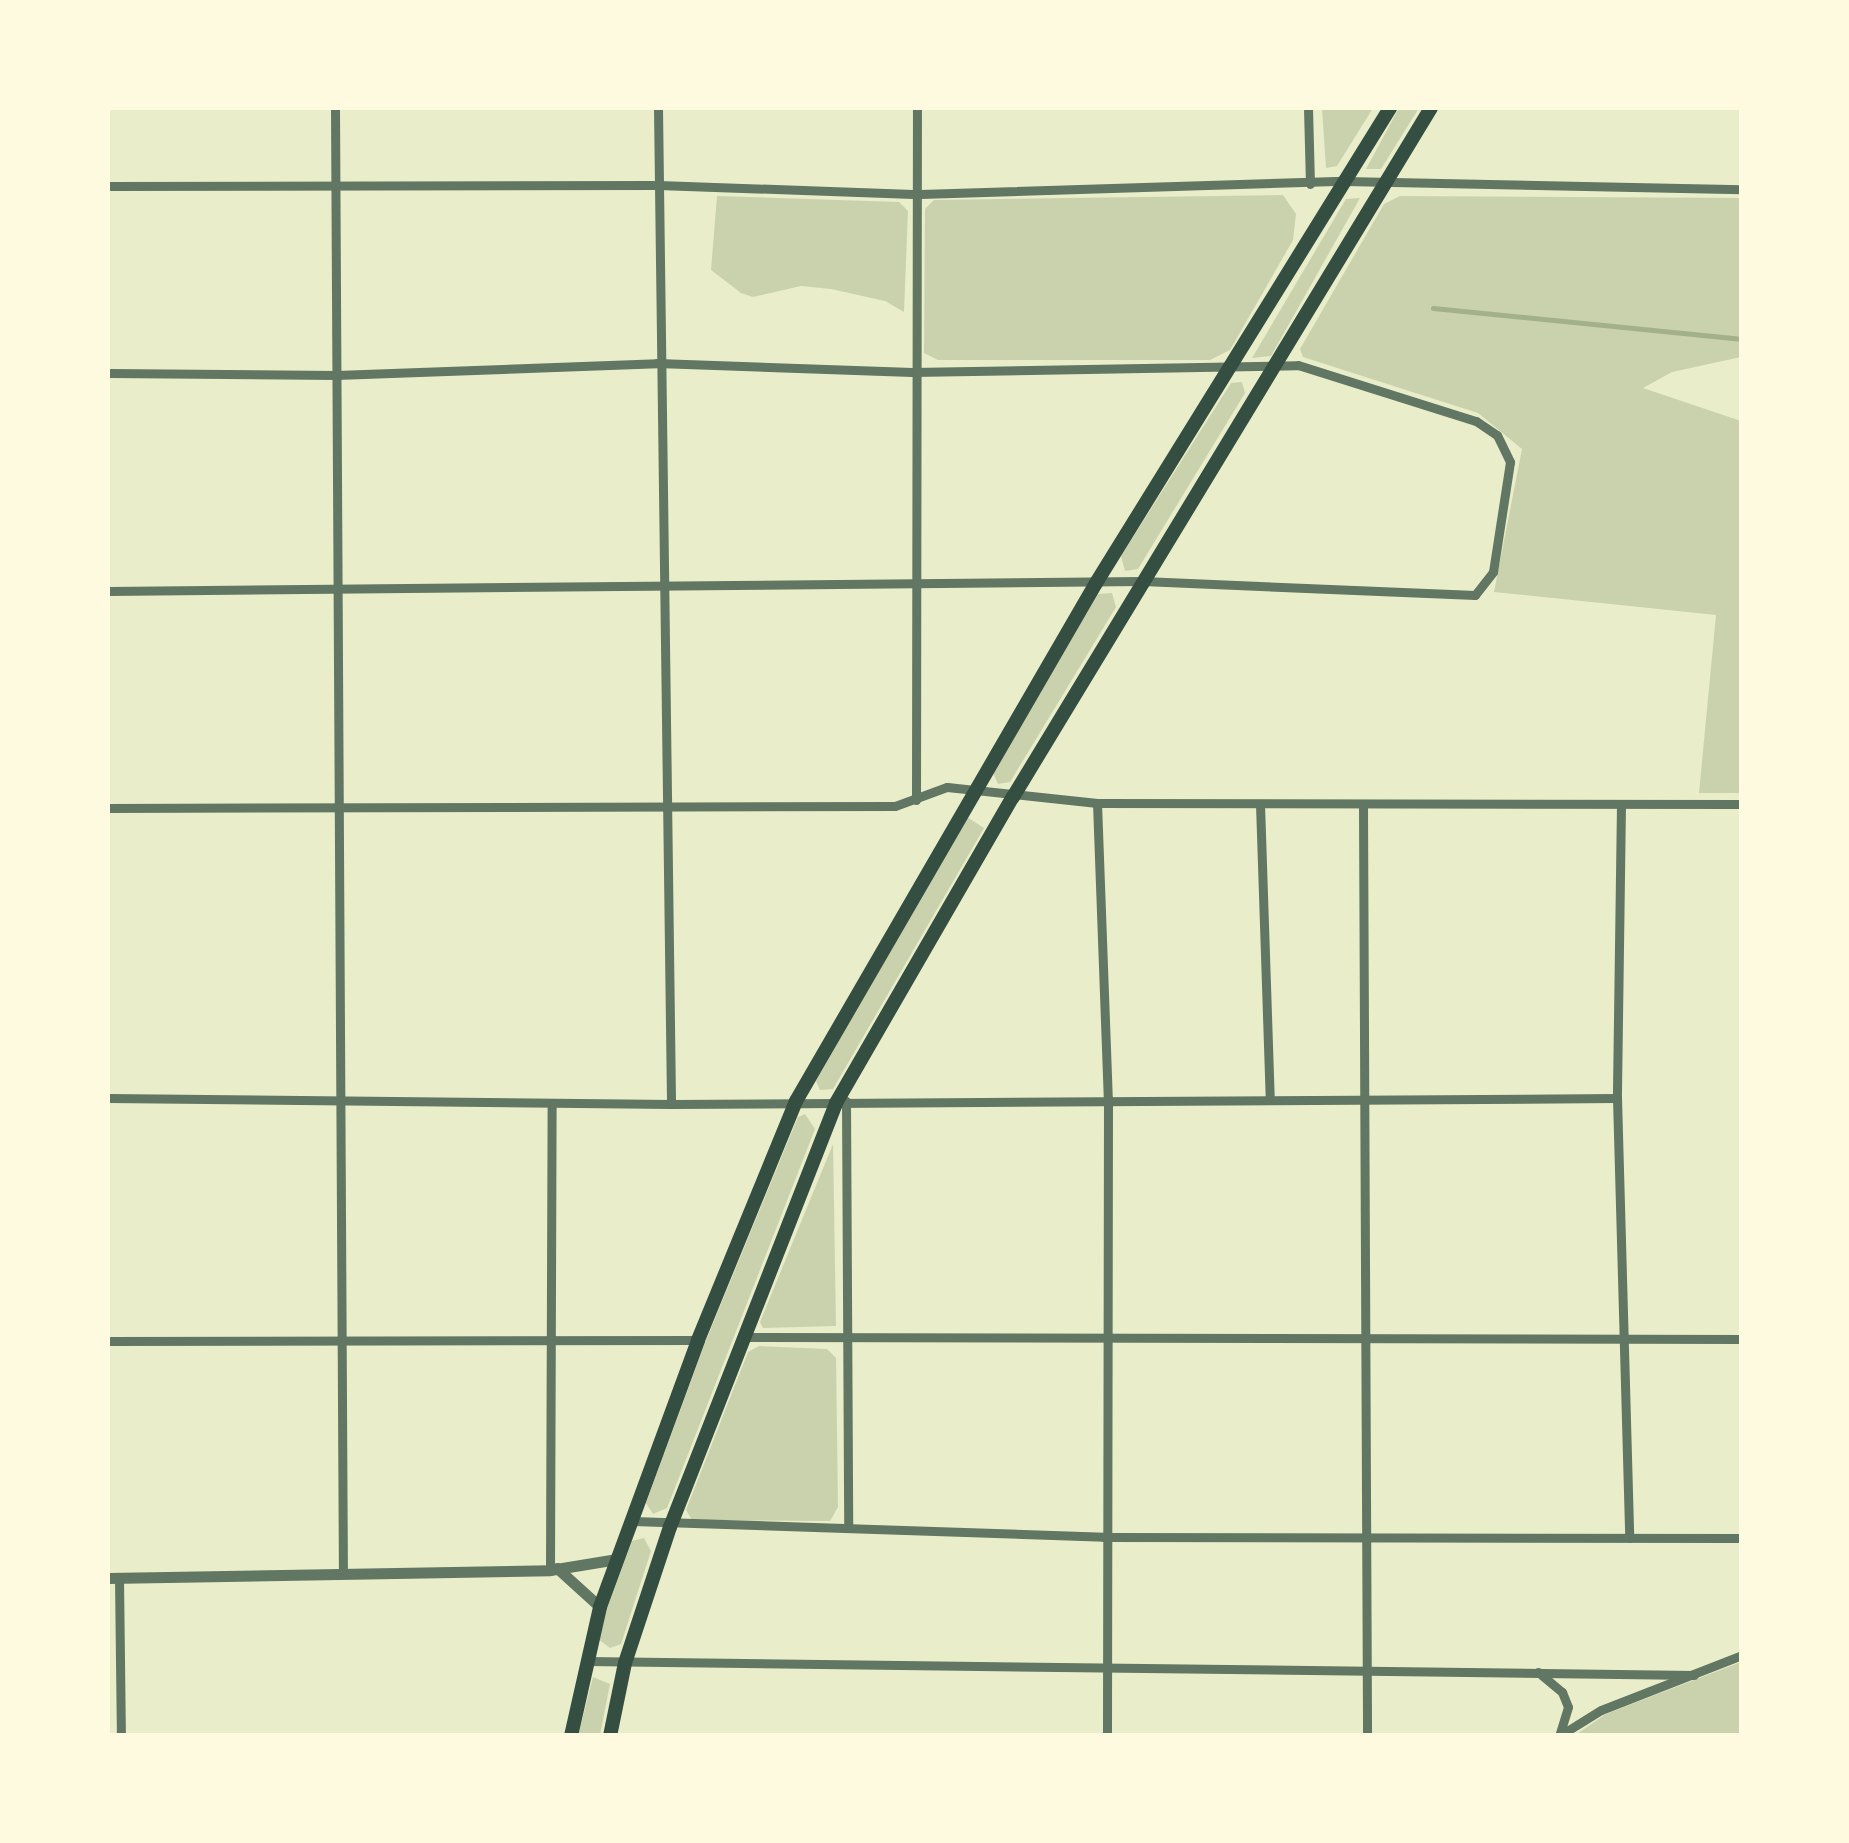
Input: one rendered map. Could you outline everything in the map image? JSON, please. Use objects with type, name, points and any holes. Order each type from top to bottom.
[{"type":"main road","points":[[571,1736],[585,1660],[617,1559],[698,1340],[796,1101],[1096,583],[1390,108]]},
{"type":"main road","points":[[610,1736],[625,1662],[670,1527],[846,1086],[1142,581],[1431,108]]},
{"type":"street","points":[[335,108],[344,1574]]},
{"type":"street","points":[[658,108],[656,363],[671,1104]]},
{"type":"street","points":[[916,800],[912,372],[920,194],[917,108]]},
{"type":"street","points":[[1308,108],[1310,184]]},
{"type":"street","points":[[108,186],[336,189],[658,186],[920,194],[1388,182],[1742,190]]},
{"type":"street","points":[[108,373],[336,374],[656,363],[912,372],[1298,365],[1384,387],[1476,420],[1506,448],[1506,497],[1493,572],[1483,591],[1464,596],[1142,581],[340,592],[108,591]]},
{"type":"street","points":[[108,808],[895,806],[947,787],[977,787],[1013,797],[1097,804],[1742,804]]},
{"type":"street","points":[[1097,804],[1108,1098],[1104,1537],[1107,1736]]},
{"type":"street","points":[[1260,804],[1270,1099]]},
{"type":"street","points":[[1621,804],[1617,1098],[1629,1538]]},
{"type":"street","points":[[1363,806],[1366,1100],[1360,1342],[1367,1537],[1366,1736]]},
{"type":"street","points":[[108,1098],[671,1104],[1108,1098],[1617,1098]]},
{"type":"street","points":[[552,1103],[553,1569]]},
{"type":"street","points":[[841,1103],[848,1528]]},
{"type":"street","points":[[744,1337],[846,1341],[1108,1337],[1360,1342],[1742,1339]]},
{"type":"street","points":[[108,1341],[698,1340]]},
{"type":"street","points":[[632,1521],[670,1527],[848,1528],[1104,1537],[1742,1538]]},
{"type":"street","points":[[121,1736],[114,1578],[553,1569],[617,1559]]},
{"type":"street","points":[[553,1569],[600,1607]]},
{"type":"street","points":[[1559,1736],[1601,1710],[1742,1655]]},
{"type":"street","points":[[585,1660],[1694,1675]]},
{"type":"street","points":[[1535,1670],[1562,1692],[1568,1707],[1559,1736]]},
{"type":"green space","points":[[1322,108],[1373,108],[1337,166],[1326,168]]},
{"type":"green space","points":[[1399,108],[1419,108],[1381,169],[1366,169]]},
{"type":"green space","points":[[1283,195],[1296,214],[1293,240],[1230,350],[1210,360],[938,360],[924,353],[925,209],[934,200]]},
{"type":"green space","points":[[717,196],[899,202],[908,211],[904,312],[885,301],[831,289],[801,286],[753,297],[741,293],[711,270]]},
{"type":"green space","points":[[1400,196],[1741,198],[1741,357],[1672,372],[1643,388],[1741,421],[1741,793],[1699,793],[1716,615],[1494,592],[1522,449],[1478,413],[1303,357],[1300,349],[1384,204]]},
{"type":"green space","points":[[1360,198],[1271,356],[1252,358],[1346,199]]},
{"type":"green space","points":[[1242,382],[1245,393],[1138,569],[1125,571],[1121,556],[1231,383]]},
{"type":"green space","points":[[1112,593],[1116,607],[1010,782],[998,784],[993,773],[1098,594]]},
{"type":"green space","points":[[967,817],[984,828],[833,1089],[820,1090],[816,1081]]},
{"type":"green space","points":[[805,1114],[815,1129],[667,1508],[653,1514],[646,1503],[705,1343],[798,1117]]},
{"type":"green space","points":[[833,1144],[836,1326],[763,1328],[760,1322]]},
{"type":"green space","points":[[759,1346],[827,1349],[836,1358],[838,1507],[830,1521],[692,1520],[686,1510],[748,1352]]},
{"type":"green space","points":[[644,1538],[651,1551],[621,1644],[610,1648],[598,1639],[607,1609],[632,1541]]},
{"type":"green space","points":[[1741,1662],[1741,1735],[1574,1736],[1606,1714]]},
{"type":"green space","points":[[593,1677],[610,1684],[600,1735],[578,1736]]},
{"type":"waterway","points":[[1433,308],[1742,339]]}]
